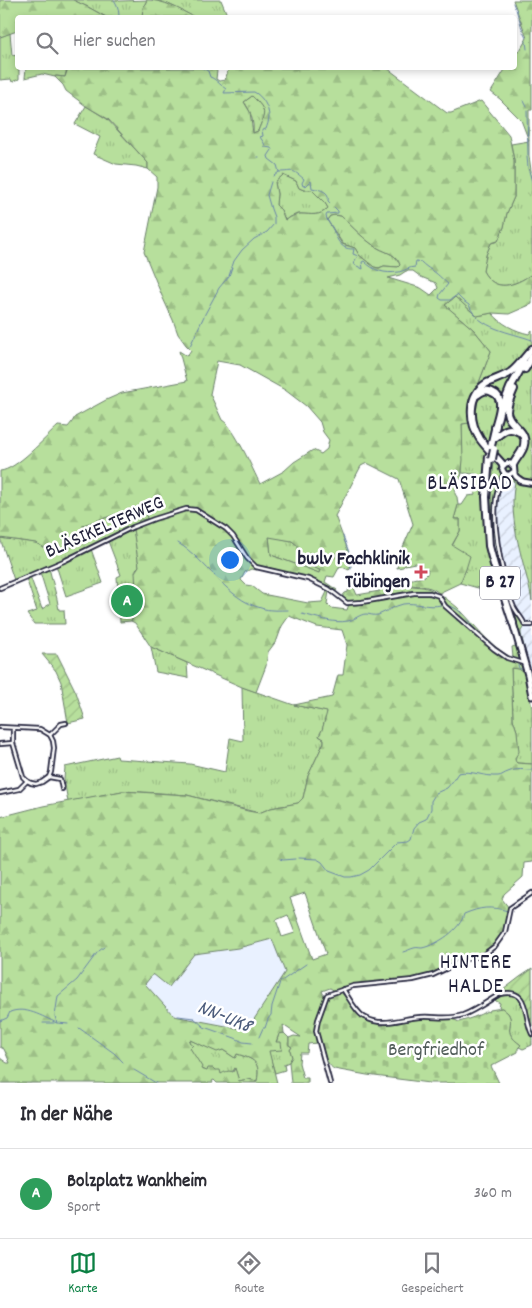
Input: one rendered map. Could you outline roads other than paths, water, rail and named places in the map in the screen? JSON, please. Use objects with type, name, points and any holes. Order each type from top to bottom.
[{"type":"highway","name":"B 27","points":[[513,623],[498,569],[492,536],[489,498],[490,458],[495,428],[502,406],[532,349]]},
{"type":"highway","points":[[508,469],[479,437],[472,419],[473,400],[483,386],[506,376],[514,370],[532,349]]},
{"type":"highway","name":"B 27","points":[[492,447],[514,388],[532,357]]},
{"type":"highway","points":[[508,469],[523,450],[525,442],[522,434],[508,416],[508,408],[514,388]]},
{"type":"highway","points":[[495,428],[500,400],[491,391],[482,391],[478,393],[473,407],[476,428],[486,444],[508,469]]},
{"type":"highway","points":[[496,437],[508,429],[514,429],[522,435],[523,446],[508,469]]},
{"type":"main road","name":"B 27","points":[[513,623],[532,696]]},
{"type":"street","points":[[532,484],[517,480],[508,469],[497,496],[495,516],[497,544],[510,597],[514,608],[525,625],[532,625]]},
{"type":"street","name":"BLÄSIKELTERWEG","points":[[0,588],[66,560],[133,527],[190,509],[196,510],[226,529],[256,567],[308,579],[348,603],[414,593],[430,593],[439,596],[445,606],[494,649],[507,658],[525,664]]},
{"type":"street","points":[[50,736],[61,724],[66,723]]},
{"type":"street","points":[[0,727],[40,729],[50,736],[54,748],[51,772],[49,777],[42,782],[26,781],[23,777],[13,743],[13,728]]},
{"type":"street","points":[[0,744],[13,743]]},
{"type":"street","points":[[49,777],[60,778],[62,788]]},
{"type":"street","points":[[0,793],[19,789],[26,781]]},
{"type":"street","points":[[330,1083],[319,1046],[316,1028],[328,995],[365,984],[413,980],[443,971],[466,959],[483,955],[495,946],[505,932],[510,908],[532,893]]},
{"type":"street","points":[[343,989],[361,1014],[375,1022],[383,1023],[419,1017],[455,1017],[471,1012],[500,994],[509,993],[516,995],[523,1001],[526,1008],[528,1026],[532,1034]]},
{"type":"waterway","points":[[114,0],[119,15]]},
{"type":"waterway","points":[[513,3],[515,8]]},
{"type":"waterway","points":[[516,9],[518,16]]},
{"type":"waterway","points":[[519,18],[521,25]]},
{"type":"waterway","points":[[521,26],[523,30]]},
{"type":"waterway","points":[[523,32],[526,38]]},
{"type":"waterway","points":[[526,41],[527,49]]},
{"type":"waterway","points":[[206,70],[210,77],[226,89],[224,93],[254,92],[262,99],[268,109],[269,119],[266,129],[262,130],[263,136],[260,137],[265,147],[272,150],[268,156],[269,159],[277,165],[279,172],[294,172],[304,179],[303,186],[311,181],[312,188],[322,190],[328,195],[328,201],[338,213],[327,214],[327,219],[341,244],[346,248],[354,249],[353,254],[358,256],[354,262],[355,265],[363,269],[362,262],[364,261],[376,269],[394,273],[415,267],[416,261],[421,262],[448,284],[439,298],[450,300],[457,295],[487,325],[532,340]]},
{"type":"waterway","points":[[524,101],[527,107]]},
{"type":"waterway","points":[[527,111],[528,155]]},
{"type":"waterway","points":[[527,157],[532,182]]},
{"type":"waterway","points":[[274,176],[279,172]]},
{"type":"waterway","points":[[190,346],[219,288],[229,276],[234,261],[242,250],[254,239],[267,232],[274,224],[274,217],[267,195],[271,182]]},
{"type":"waterway","points":[[343,536],[350,555],[351,569]]},
{"type":"waterway","points":[[178,543],[237,596],[267,610],[288,610]]},
{"type":"waterway","points":[[302,614],[342,622],[364,614],[378,615],[403,604],[441,605]]},
{"type":"waterway","points":[[449,606],[457,609],[487,642],[513,659]]},
{"type":"waterway","points":[[518,665],[523,670]]},
{"type":"waterway","points":[[299,858],[317,859],[329,871],[345,877],[360,875],[369,870],[397,842],[411,839],[414,828],[419,822],[426,819],[431,809],[431,801],[436,793],[447,788],[458,773],[468,772],[488,776],[501,776],[514,770],[532,770]]},
{"type":"waterway","points":[[280,859],[296,859]]},
{"type":"waterway","points":[[403,952],[428,946],[448,936],[462,920],[464,914],[486,908],[508,911]]},
{"type":"waterway","points":[[99,951],[104,947]]},
{"type":"waterway","points":[[57,1023],[55,1016],[58,996],[77,980],[97,953]]},
{"type":"waterway","points":[[259,1037],[271,1015],[280,982],[306,964]]},
{"type":"waterway","points":[[0,1021],[7,1018],[10,1012],[22,1010],[57,1023]]},
{"type":"waterway","name":"NN-UK8","points":[[178,1016],[194,1018],[204,1027],[243,1042],[252,1043]]},
{"type":"waterway","points":[[43,1023],[54,1023]]},
{"type":"waterway","points":[[58,1023],[68,1024]]},
{"type":"waterway","points":[[79,1028],[114,1053],[123,1062]]},
{"type":"waterway","points":[[134,1070],[156,1083]]},
{"type":"place","name":"bwlv Fachklinik Tübingen","points":[[421,572]]},
{"type":"place","name":"Bolzplatz Wankheim","points":[[127,601]]},
{"type":"district","name":"BLÄSIBAD","points":[[470,485]]},
{"type":"district","name":"HINTERE HALDE","points":[[476,976]]},
{"type":"park label","name":"Bergfriedhof","points":[[436,1051]]}]
